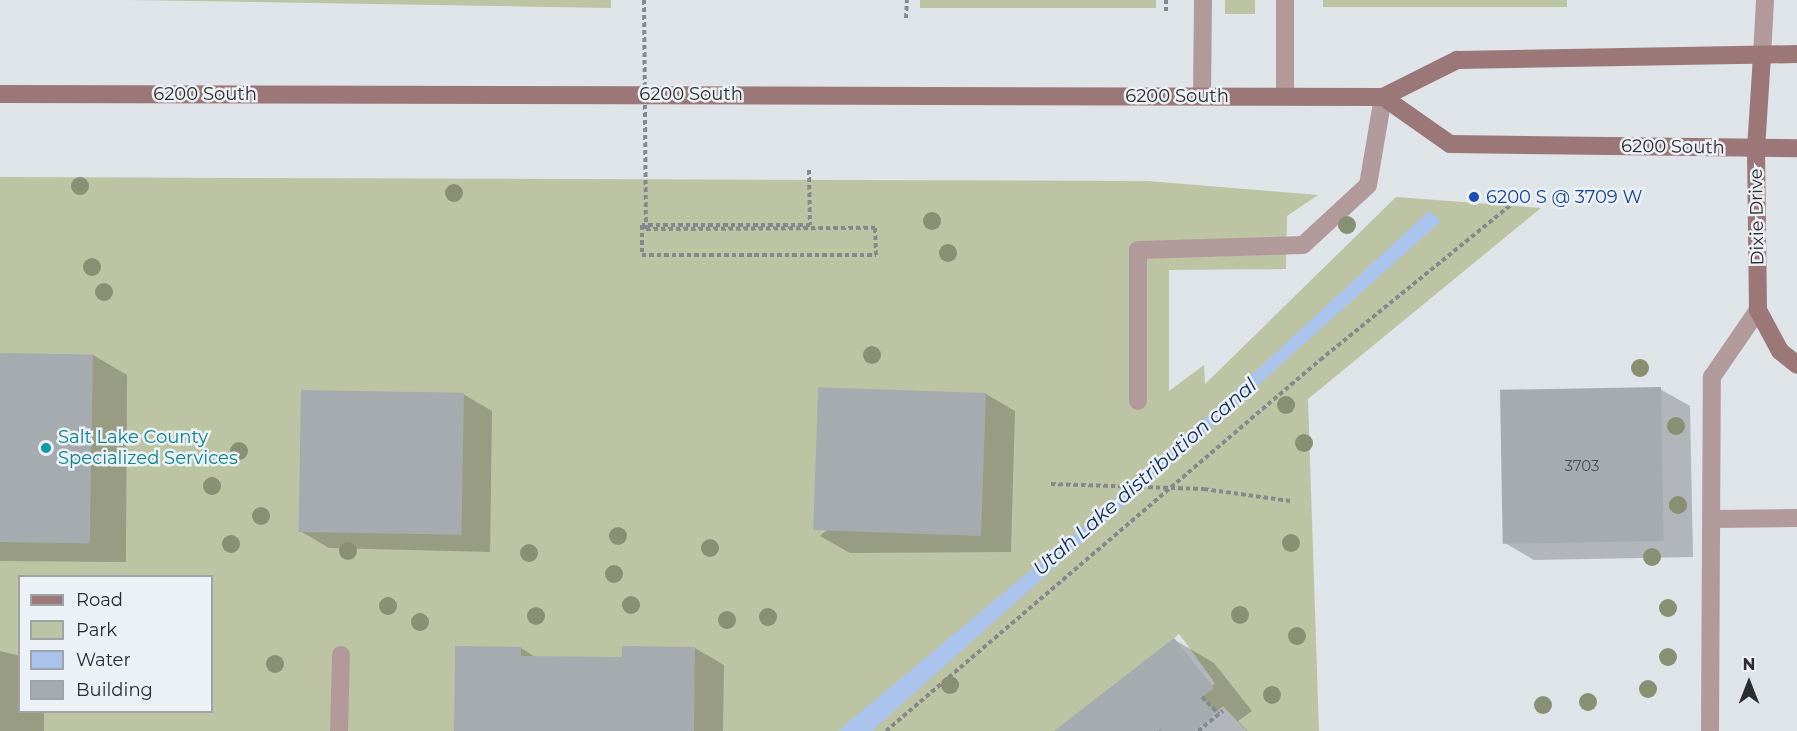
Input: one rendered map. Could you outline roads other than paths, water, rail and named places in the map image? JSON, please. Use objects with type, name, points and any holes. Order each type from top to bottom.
[{"type":"main road","name":"6200 South","points":[[0,94],[1383,97],[1457,60],[1797,54]]},
{"type":"main road","name":"Dixie Drive","points":[[1762,56],[1756,148],[1758,310],[1780,351],[1797,365]]},
{"type":"main road","name":"6200 South","points":[[1383,97],[1450,144],[1797,148]]},
{"type":"street","points":[[1202,96],[1203,0]]},
{"type":"street","points":[[1285,0],[1285,96]]},
{"type":"street","points":[[1762,56],[1765,0]]},
{"type":"street","points":[[1138,401],[1138,250],[1303,245],[1368,185],[1383,97]]},
{"type":"street","points":[[1710,731],[1713,519],[1712,377],[1758,310]]},
{"type":"street","points":[[1713,519],[1797,518]]},
{"type":"street","points":[[339,731],[341,655]]},
{"type":"water","name":"Utah Lake distribution canal","points":[[1429,211],[1441,221],[872,731],[838,731],[1130,487]]},
{"type":"place","name":"6200 S @ 3709 W","points":[[1474,197]]},
{"type":"place","name":"Salt Lake County Specialized Services","points":[[46,448]]}]
